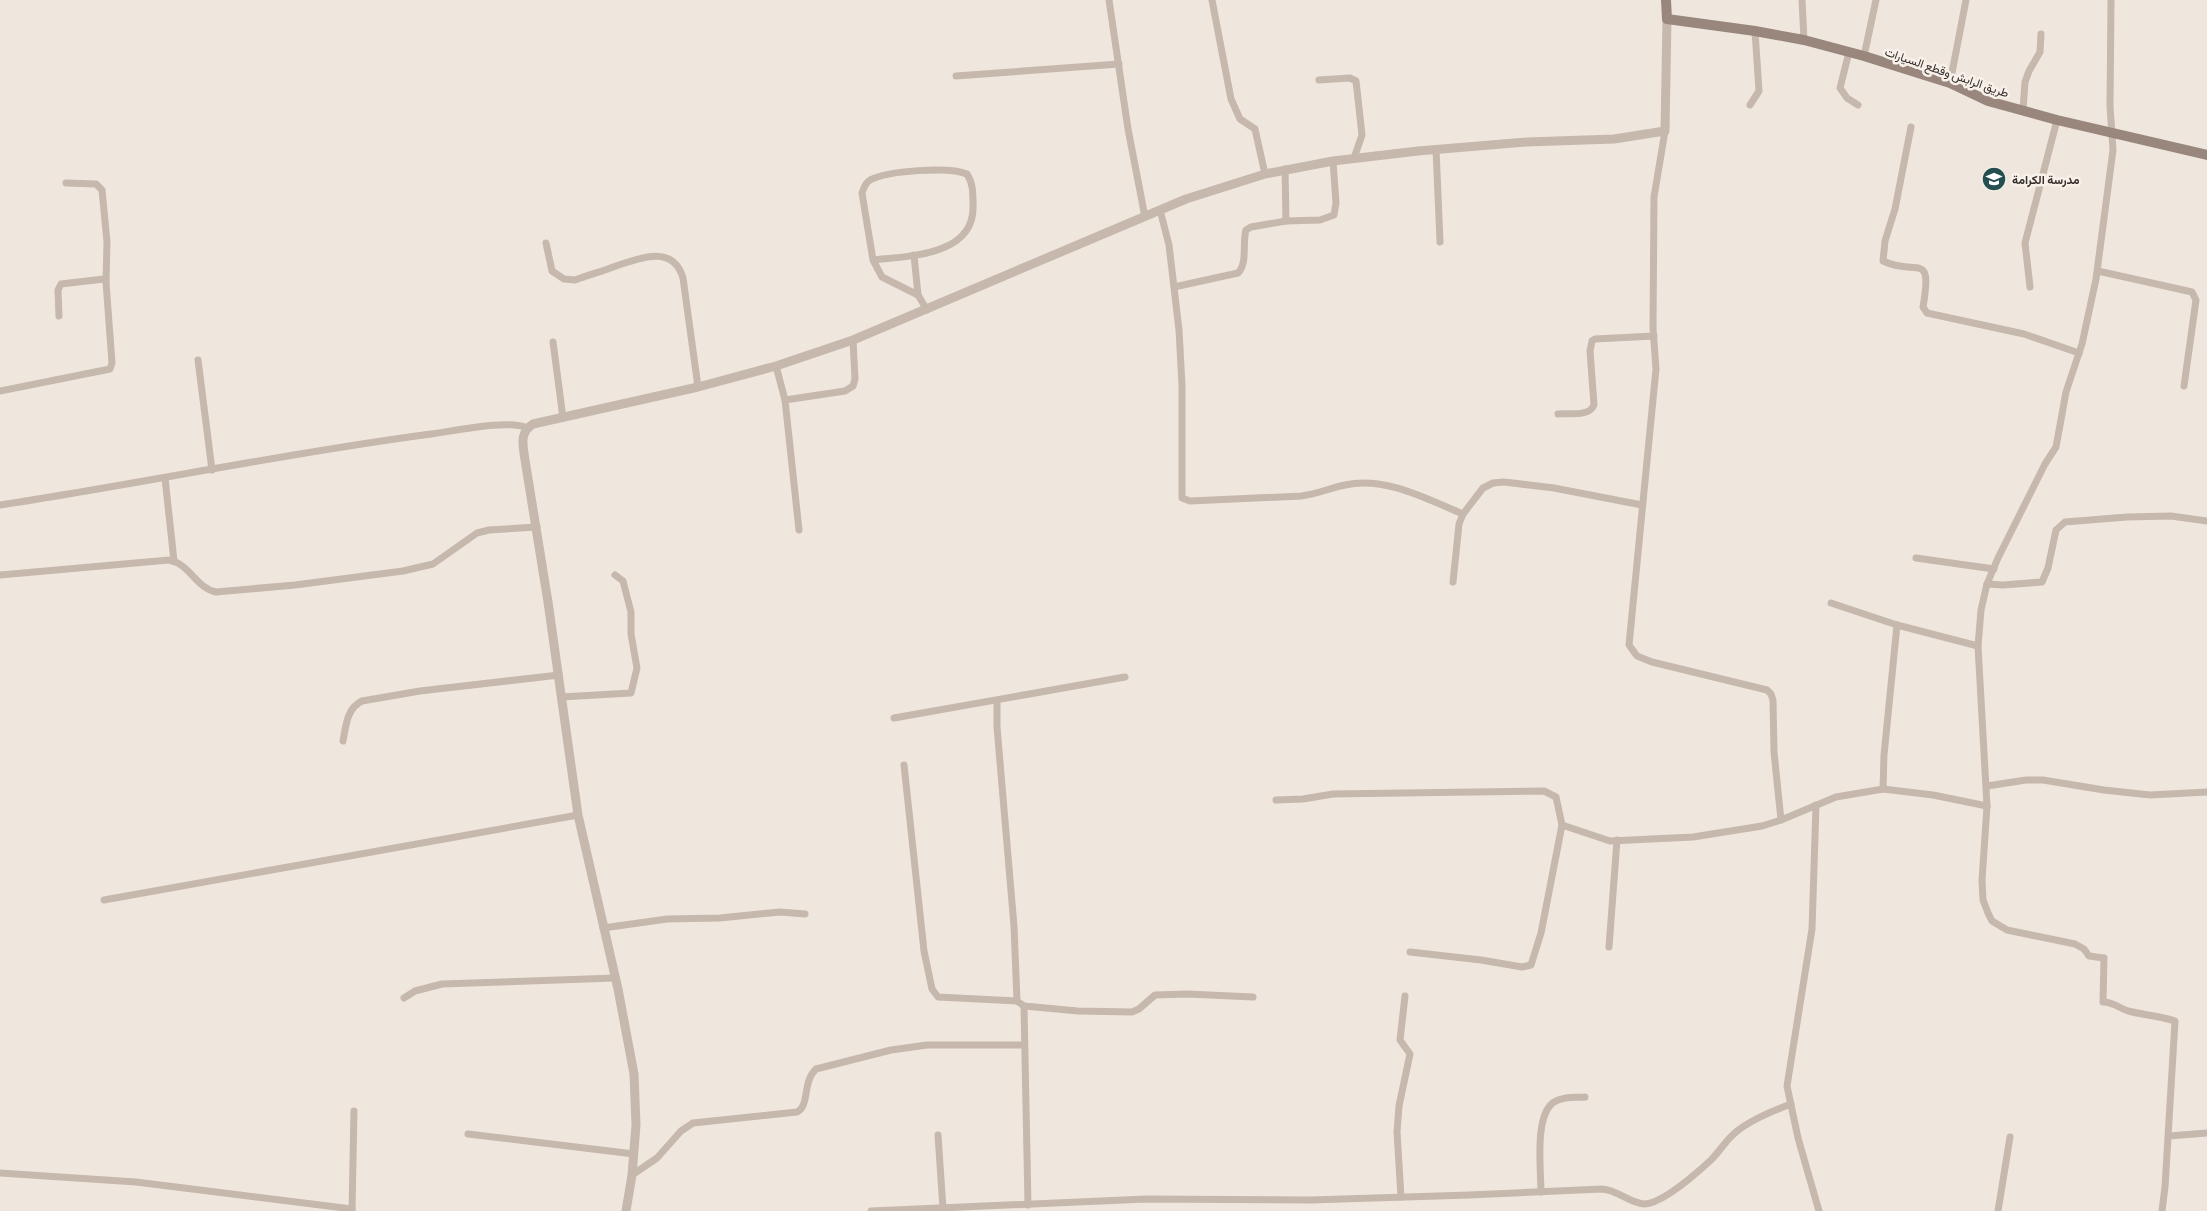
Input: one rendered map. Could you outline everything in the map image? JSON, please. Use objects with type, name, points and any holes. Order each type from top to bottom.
[{"type":"main road","points":[[1666,0],[1667,19]]},
{"type":"main road","name":"طريق الرابش وقطع السيارات","points":[[1667,19],[1804,40],[1864,56],[1950,83],[1988,101],[2057,120],[2207,155]]},
{"type":"street","points":[[1109,0],[1128,129],[1145,217]]},
{"type":"street","points":[[1212,0],[1231,99],[1240,119],[1255,129],[1265,174]]},
{"type":"street","points":[[1802,0],[1804,40]]},
{"type":"street","points":[[1864,56],[1876,0]]},
{"type":"street","points":[[1950,83],[1966,0]]},
{"type":"street","points":[[2111,0],[2110,106],[2113,150],[2098,271],[2079,353],[2066,392],[2056,447],[2044,464],[1994,569],[1981,610],[1978,646],[1981,730],[1987,786],[1982,880],[1983,900],[1992,921],[2007,930],[2062,940],[2084,949],[2089,956],[2104,958],[2103,1002],[2111,1002],[2119,1008],[2136,1013],[2175,1021],[2162,1211]]},
{"type":"street","points":[[1667,19],[1666,131],[1654,197],[1654,336],[1656,369],[1628,641],[1630,649],[1637,656],[1652,662],[1767,690],[1771,694],[1773,700],[1776,777],[1781,820]]},
{"type":"street","points":[[1750,105],[1759,91],[1755,31]]},
{"type":"street","points":[[2023,110],[2025,82],[2040,52],[2041,34]]},
{"type":"street","points":[[1849,52],[1840,88],[1847,98],[1858,105]]},
{"type":"street","points":[[956,76],[1119,64]]},
{"type":"street","points":[[1319,80],[1350,78],[1356,81],[1362,135],[1354,158]]},
{"type":"street","points":[[2030,286],[2025,243],[2057,120]]},
{"type":"street","points":[[1911,126],[1894,209],[1885,240],[1883,261],[1920,268],[1925,273],[1927,282],[1923,308],[1927,313],[2024,334],[2079,353]]},
{"type":"street","points":[[626,1211],[632,1175],[636,1125],[634,1074],[615,978],[578,815],[537,527],[523,445],[524,433],[528,428],[534,424],[698,387],[776,366],[853,340],[1186,199],[1265,174],[1333,161],[1436,149],[1614,139],[1666,131]]},
{"type":"street","points":[[1436,149],[1440,242]]},
{"type":"street","points":[[1174,287],[1238,273],[1243,264],[1246,230],[1251,227],[1286,221],[1320,220],[1334,215],[1336,203],[1333,161]]},
{"type":"street","points":[[1285,169],[1286,221]]},
{"type":"street","points":[[873,260],[936,252],[946,248],[958,239],[968,229],[974,210],[971,180],[967,174],[959,171],[934,170],[897,174],[869,181],[864,186],[862,193],[873,260],[882,277],[918,295]]},
{"type":"street","points":[[0,390],[110,368],[112,363],[102,190],[99,185],[93,183],[66,183]]},
{"type":"street","points":[[1160,210],[1169,245],[1182,385],[1182,498],[1190,501],[1301,496],[1317,494],[1345,485],[1368,484],[1382,485],[1410,492],[1463,514]]},
{"type":"street","points":[[546,243],[552,271],[560,277],[570,280],[648,256],[661,257],[676,266],[683,278],[698,387]]},
{"type":"street","points":[[914,255],[918,295],[927,310]]},
{"type":"street","points":[[2098,271],[2192,292],[2195,295],[2196,300],[2184,386]]},
{"type":"street","points":[[59,316],[58,290],[61,284],[101,278],[106,282]]},
{"type":"street","points":[[1558,414],[1588,413],[1592,410],[1594,405],[1590,351],[1592,341],[1654,336]]},
{"type":"street","points":[[785,400],[845,391],[853,386],[856,379],[853,340]]},
{"type":"street","points":[[553,342],[563,418]]},
{"type":"street","points":[[198,360],[212,470]]},
{"type":"street","points":[[776,366],[785,400],[799,530]]},
{"type":"street","points":[[0,505],[416,436],[499,426],[521,425],[528,428]]},
{"type":"street","points":[[165,478],[174,561]]},
{"type":"street","points":[[1453,582],[1459,524],[1463,514],[1482,488],[1493,483],[1504,482],[1554,488],[1642,505]]},
{"type":"street","points":[[1988,584],[2042,582],[2048,568],[2056,530],[2065,522],[2171,516],[2207,521]]},
{"type":"street","points":[[0,576],[174,561],[185,567],[208,590],[216,592],[295,585],[403,571],[433,564],[477,533],[489,530],[537,527]]},
{"type":"street","points":[[1916,558],[1994,569]]},
{"type":"street","points":[[561,697],[631,693],[637,668],[631,634],[631,612],[623,581],[615,574]]},
{"type":"street","points":[[1831,603],[1897,625],[1978,646]]},
{"type":"street","points":[[1883,789],[1884,755],[1897,625]]},
{"type":"street","points":[[343,740],[350,712],[354,705],[362,701],[420,690],[559,675]]},
{"type":"street","points":[[894,718],[1125,678]]},
{"type":"street","points":[[997,701],[997,736],[1014,926],[1017,1001]]},
{"type":"street","points":[[904,766],[924,951],[932,989],[938,998],[1017,1001],[1024,1006],[1078,1011],[1132,1012],[1139,1009],[1155,995],[1187,994],[1253,997]]},
{"type":"street","points":[[1987,786],[2026,780],[2043,780],[2150,795],[2207,792]]},
{"type":"street","points":[[1562,825],[1602,839],[1617,840],[1676,838],[1724,833],[1781,820],[1850,793],[1883,789],[1933,795],[1987,806]]},
{"type":"street","points":[[1276,800],[1303,800],[1333,794],[1544,791],[1556,797],[1562,825],[1540,933],[1531,965],[1522,967],[1410,952]]},
{"type":"street","points":[[1816,805],[1812,929],[1788,1086],[1819,1211]]},
{"type":"street","points":[[104,900],[578,815]]},
{"type":"street","points":[[1609,947],[1617,840]]},
{"type":"street","points":[[603,928],[667,919],[720,918],[780,912],[805,914]]},
{"type":"street","points":[[404,998],[415,991],[442,984],[615,978]]},
{"type":"street","points":[[1401,1197],[1397,1132],[1399,1106],[1410,1054],[1400,1040],[1405,996]]},
{"type":"street","points":[[1024,1006],[1028,1205]]},
{"type":"street","points":[[632,1175],[657,1158],[681,1131],[692,1123],[797,1112],[805,1104],[806,1087],[812,1073],[816,1069],[891,1050],[927,1045],[1024,1045]]},
{"type":"street","points":[[1542,1192],[1541,1151],[1543,1122],[1546,1110],[1555,1102],[1565,1098],[1585,1097]]},
{"type":"street","points":[[871,1211],[1146,1199],[1310,1200],[1602,1189],[1614,1190],[1627,1198],[1645,1204],[1658,1200],[1692,1177],[1712,1159],[1737,1131],[1791,1104]]},
{"type":"street","points":[[0,1173],[136,1182],[352,1210],[354,1111]]},
{"type":"street","points":[[468,1134],[634,1154]]},
{"type":"street","points":[[2168,1136],[2207,1134]]},
{"type":"street","points":[[938,1135],[943,1209]]},
{"type":"street","points":[[1998,1211],[2010,1137]]},
{"type":"place","name":"مدرسة الكرامة","points":[[1994,179]]}]
